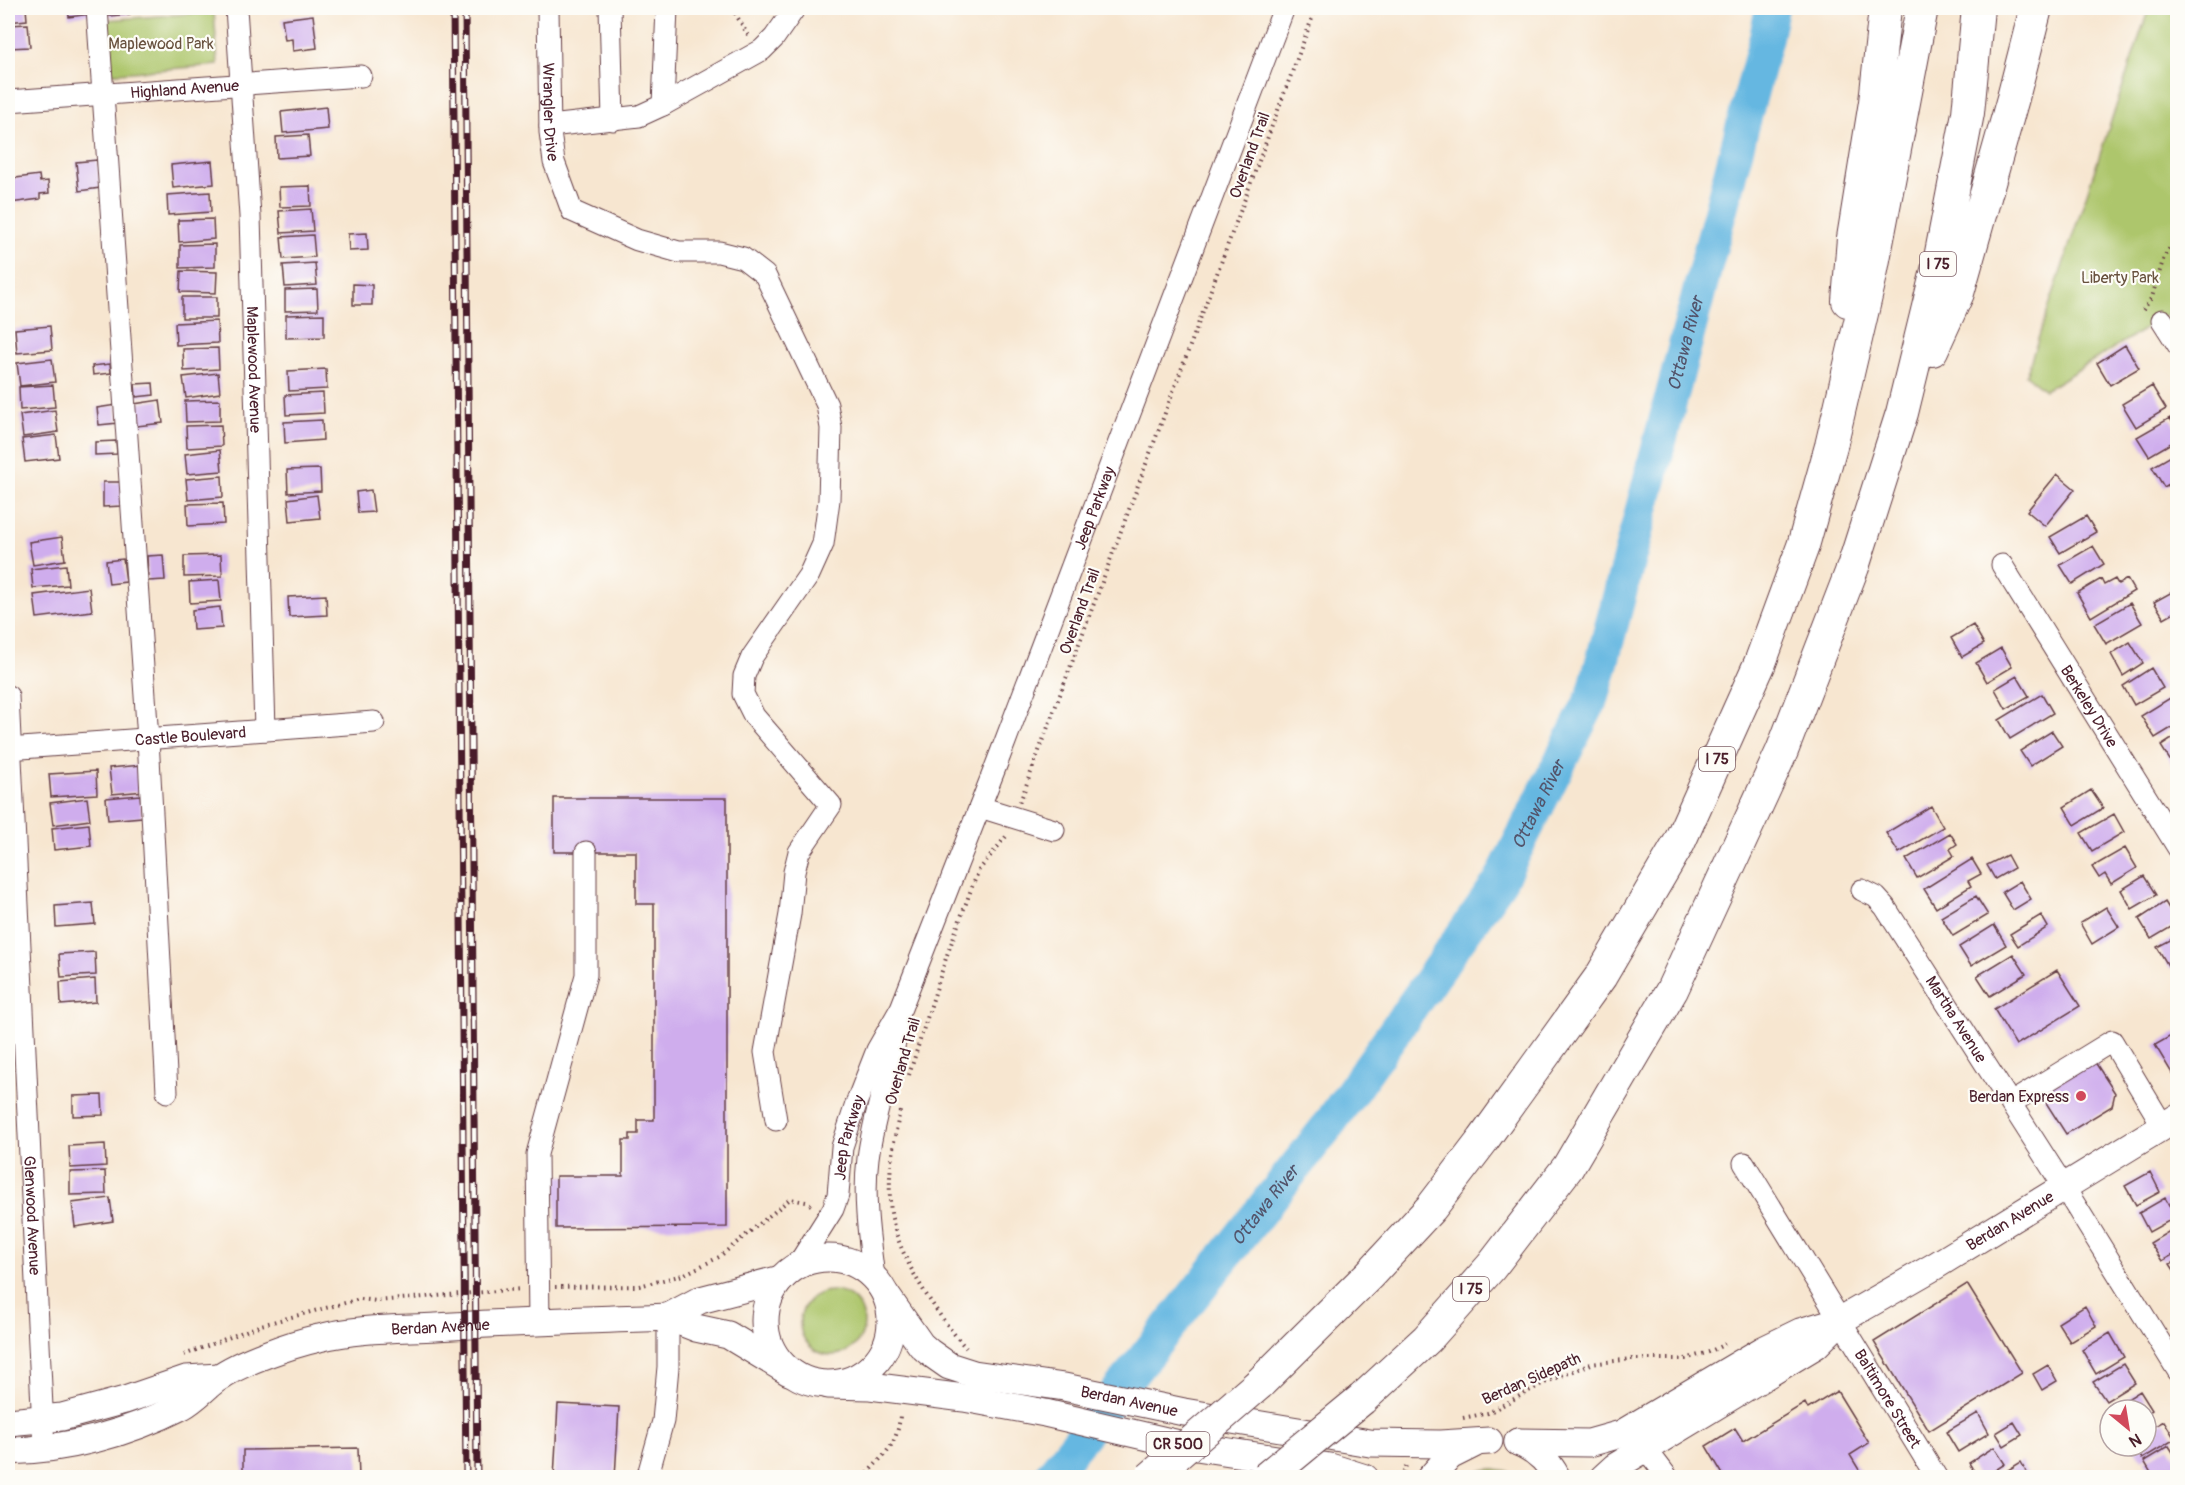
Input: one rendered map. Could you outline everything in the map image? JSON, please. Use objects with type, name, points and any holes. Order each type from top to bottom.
[{"type":"highway","points":[[1836,422],[1853,238],[1875,102],[1886,8]]},
{"type":"highway","name":"I 75","points":[[1150,1478],[1259,1384],[1369,1275],[1431,1208],[1601,976],[1679,843],[1760,663],[1803,546],[1836,422],[1871,275],[1922,8]]},
{"type":"highway","name":"I 75","points":[[1266,1478],[1362,1399],[1427,1339],[1484,1275],[1561,1176],[1671,990],[1782,751],[1853,567],[1902,413],[1940,258],[1968,113],[1978,8]]},
{"type":"highway","points":[[1968,113],[1993,40],[1998,8]]},
{"type":"highway","points":[[1902,413],[1958,293],[2036,8]]},
{"type":"main road","name":"Berdan Avenue","points":[[1603,1478],[1616,1467],[1816,1345],[1841,1320],[2170,1122]]},
{"type":"main road","points":[[838,1258],[858,1265],[880,1286],[891,1315],[890,1336],[882,1355],[867,1371],[849,1381],[828,1385],[808,1382],[789,1372],[775,1357],[766,1338],[764,1317],[769,1296],[789,1272],[817,1259],[838,1258]]},
{"type":"main road","name":"Berdan Avenue","points":[[668,1317],[700,1300],[789,1272]]},
{"type":"main road","name":"Berdan Avenue","points":[[880,1286],[921,1345],[949,1366],[974,1374],[1370,1443],[1406,1454],[1489,1441],[1589,1443],[1621,1434],[1763,1350],[1800,1332],[1841,1320]]},
{"type":"main road","name":"Berdan Avenue","points":[[8,1451],[44,1449],[104,1436],[150,1420],[184,1404],[219,1377],[286,1348],[318,1338],[346,1333],[668,1317],[696,1328],[728,1335],[789,1372]]},
{"type":"main road","name":"Berdan Avenue","points":[[8,1422],[93,1410],[186,1379],[219,1377]]},
{"type":"main road","name":"Berdan Avenue","points":[[828,1385],[870,1386],[915,1391],[1045,1413],[1183,1445],[1329,1467],[1365,1478]]},
{"type":"main road","points":[[1430,1478],[1450,1456],[1475,1444],[1489,1441]]},
{"type":"main road","points":[[1518,1442],[1547,1462],[1557,1478]]},
{"type":"street","points":[[97,8],[148,739],[167,1092]]},
{"type":"street","name":"Maplewood Avenue","points":[[236,8],[250,216],[265,730]]},
{"type":"street","name":"Wrangler Drive","points":[[548,8],[550,126],[555,162],[572,211],[637,240],[679,252],[719,252],[743,258],[765,275],[827,405],[831,428],[829,500],[823,544],[809,575],[752,657],[744,676],[743,694],[754,716],[831,805],[799,852],[794,872],[790,914],[765,1052],[776,1120]]},
{"type":"street","points":[[610,8],[613,120]]},
{"type":"street","points":[[663,105],[667,8]]},
{"type":"street","points":[[550,126],[639,116],[663,105],[762,50],[774,38],[795,8]]},
{"type":"street","name":"Jeep Parkway","points":[[789,1272],[833,1209],[838,1195],[842,1147],[857,1101],[877,1050],[902,1008],[1284,8]]},
{"type":"street","name":"Highland Avenue","points":[[8,101],[361,76]]},
{"type":"street","points":[[2152,316],[2178,345]]},
{"type":"street","name":"Berkeley Drive","points":[[2002,566],[2178,848]]},
{"type":"street","name":"Glenwood Avenue","points":[[8,696],[44,1449]]},
{"type":"street","name":"Castle Boulevard","points":[[9,749],[374,722]]},
{"type":"street","points":[[980,807],[1054,830]]},
{"type":"street","points":[[539,1322],[537,1154],[586,975],[586,852]]},
{"type":"street","name":"Martha Avenue","points":[[1862,890],[1876,897],[1885,907],[2011,1103],[2178,1371]]},
{"type":"street","name":"Jeep Parkway","points":[[880,1286],[866,1201],[867,1160],[875,1114],[893,1053],[902,1008]]},
{"type":"street","points":[[2011,1103],[2112,1041],[2170,1122]]},
{"type":"street","name":"Baltimore Street","points":[[1744,1163],[1937,1478]]},
{"type":"street","points":[[648,1478],[663,1421],[668,1367],[668,1317]]},
{"type":"street","points":[[1646,1449],[1668,1478]]},
{"type":"path","points":[[732,8],[750,39]]},
{"type":"path","name":"Overland Trail","points":[[906,1085],[947,955],[972,887],[979,870],[1010,831],[1316,8]]},
{"type":"path","points":[[2152,316],[2152,297],[2164,257],[2178,235]]},
{"type":"path","name":"Overland Trail","points":[[901,1105],[890,1154],[891,1212],[901,1248],[927,1295],[966,1348],[974,1351]]},
{"type":"path","points":[[719,1257],[790,1199],[806,1202]]},
{"type":"path","name":"Berdan Sidepath","points":[[1456,1420],[1488,1413],[1542,1384],[1591,1364],[1631,1359],[1685,1359],[1709,1352],[1726,1343]]},
{"type":"path","points":[[863,1478],[895,1442],[899,1431],[900,1415]]},
{"type":"path","points":[[1401,1478],[1406,1454]]},
{"type":"green space","name":"Liberty Park","points":[[2149,8],[2177,8],[2177,309],[2045,390],[2026,375]]},
{"type":"green space","name":"Maplewood Park","points":[[214,12],[218,65],[107,74],[104,20]]},
{"type":"green space","points":[[832,1291],[844,1293],[855,1300],[862,1311],[864,1323],[862,1335],[855,1346],[844,1353],[832,1355],[820,1353],[809,1346],[802,1335],[800,1323],[802,1311],[809,1300],[820,1293]]},
{"type":"green space","points":[[1481,1470],[1507,1471],[1517,1477],[1468,1477]]},
{"type":"building","points":[[8,8],[26,8],[27,20],[8,22]]},
{"type":"building","points":[[68,8],[89,8],[90,14],[69,17]]},
{"type":"building","points":[[109,8],[129,8],[130,14],[110,16]]},
{"type":"building","points":[[313,15],[317,48],[293,51],[292,39],[285,40],[282,19]]},
{"type":"building","points":[[28,24],[30,47],[8,48],[8,25]]},
{"type":"building","points":[[326,107],[328,129],[283,133],[281,112]]},
{"type":"building","points":[[308,135],[310,156],[277,158],[276,137]]},
{"type":"building","points":[[97,160],[100,188],[79,191],[76,162]]},
{"type":"building","points":[[212,161],[214,184],[173,188],[171,165]]},
{"type":"building","points":[[39,175],[40,182],[48,181],[49,193],[40,194],[40,199],[10,203],[8,179]]},
{"type":"building","points":[[310,186],[311,206],[280,207],[279,187]]},
{"type":"building","points":[[210,192],[211,212],[168,215],[167,195]]},
{"type":"building","points":[[311,209],[313,231],[281,233],[279,211]]},
{"type":"building","points":[[213,219],[214,239],[179,242],[178,220]]},
{"type":"building","points":[[367,233],[368,250],[349,251],[348,234]]},
{"type":"building","points":[[313,235],[315,257],[283,259],[281,237]]},
{"type":"building","points":[[215,244],[215,267],[180,268],[180,245]]},
{"type":"building","points":[[315,263],[317,285],[285,287],[283,265]]},
{"type":"building","points":[[181,271],[217,272],[216,293],[180,292]]},
{"type":"building","points":[[353,284],[372,285],[372,305],[353,305]]},
{"type":"building","points":[[317,289],[318,310],[285,311],[285,290]]},
{"type":"building","points":[[182,297],[217,297],[217,318],[182,318]]},
{"type":"building","points":[[324,314],[324,337],[286,338],[286,315]]},
{"type":"building","points":[[217,321],[218,343],[176,345],[175,323]]},
{"type":"building","points":[[50,326],[52,350],[17,353],[15,329]]},
{"type":"building","points":[[2125,345],[2139,368],[2110,385],[2097,363]]},
{"type":"building","points":[[218,348],[219,369],[184,371],[183,349]]},
{"type":"building","points":[[52,359],[55,382],[20,386],[17,363]]},
{"type":"building","points":[[110,364],[111,373],[93,375],[92,366]]},
{"type":"building","points":[[326,369],[327,389],[289,391],[288,371]]},
{"type":"building","points":[[218,373],[220,393],[186,398],[183,377]]},
{"type":"building","points":[[153,383],[154,395],[136,397],[135,384]]},
{"type":"building","points":[[53,385],[55,407],[20,410],[19,387]]},
{"type":"building","points":[[2152,386],[2166,409],[2136,427],[2122,404]]},
{"type":"building","points":[[323,393],[324,413],[286,415],[285,395]]},
{"type":"building","points":[[160,400],[163,423],[137,426],[134,404]]},
{"type":"building","points":[[220,400],[220,421],[186,422],[185,401]]},
{"type":"building","points":[[116,405],[118,423],[99,425],[97,408]]},
{"type":"building","points":[[55,410],[58,432],[23,437],[20,415]]},
{"type":"building","points":[[2170,418],[2178,431],[2178,439],[2149,456],[2137,437]]},
{"type":"building","points":[[322,420],[323,440],[285,443],[284,422]]},
{"type":"building","points":[[221,425],[222,446],[187,448],[186,426]]},
{"type":"building","points":[[56,435],[59,458],[25,462],[22,439]]},
{"type":"building","points":[[116,441],[117,454],[95,455],[95,442]]},
{"type":"building","points":[[220,450],[222,471],[187,474],[185,454]]},
{"type":"building","points":[[2178,452],[2178,479],[2164,487],[2152,467]]},
{"type":"building","points":[[320,469],[321,491],[288,493],[287,470]]},
{"type":"building","points":[[2057,474],[2075,489],[2045,526],[2027,511]]},
{"type":"building","points":[[222,476],[223,497],[188,500],[186,479]]},
{"type":"building","points":[[103,482],[121,482],[122,506],[103,507]]},
{"type":"building","points":[[371,490],[374,512],[358,513],[356,492]]},
{"type":"building","points":[[317,495],[320,518],[290,521],[288,499]]},
{"type":"building","points":[[223,503],[224,524],[188,526],[187,504]]},
{"type":"building","points":[[2086,516],[2096,532],[2060,553],[2050,537]]},
{"type":"building","points":[[62,537],[65,560],[33,565],[29,542]]},
{"type":"building","points":[[2093,546],[2104,564],[2072,584],[2060,565]]},
{"type":"building","points":[[163,555],[165,580],[148,581],[147,556]]},
{"type":"building","points":[[221,555],[222,576],[184,577],[184,556]]},
{"type":"building","points":[[123,559],[126,582],[109,584],[106,561]]},
{"type":"building","points":[[66,565],[68,585],[33,588],[31,569]]},
{"type":"building","points":[[2101,579],[2104,585],[2115,579],[2118,584],[2127,579],[2134,591],[2091,617],[2077,593]]},
{"type":"building","points":[[219,580],[221,601],[190,603],[189,582]]},
{"type":"building","points":[[89,588],[92,611],[37,618],[34,595]]},
{"type":"building","points":[[2172,592],[2178,602],[2178,610],[2164,618],[2154,602]]},
{"type":"building","points":[[326,595],[327,615],[289,617],[288,597]]},
{"type":"building","points":[[2130,603],[2142,623],[2106,644],[2094,624]]},
{"type":"building","points":[[220,607],[222,628],[193,630],[192,610]]},
{"type":"building","points":[[1973,625],[1984,644],[1962,657],[1951,638]]},
{"type":"building","points":[[2130,642],[2143,663],[2123,676],[2111,654]]},
{"type":"building","points":[[2001,648],[2012,667],[1987,682],[1976,663]]},
{"type":"building","points":[[2151,668],[2163,688],[2134,705],[2123,686]]},
{"type":"building","points":[[2017,676],[2029,696],[2006,709],[1995,689]]},
{"type":"building","points":[[2042,694],[2053,713],[2010,739],[1999,720]]},
{"type":"building","points":[[2175,695],[2178,699],[2178,724],[2155,738],[2141,716]]},
{"type":"building","points":[[2052,731],[2062,746],[2030,766],[2020,751]]},
{"type":"building","points":[[2178,735],[2178,762],[2173,765],[2161,746]]},
{"type":"building","points":[[142,765],[145,791],[112,794],[109,768]]},
{"type":"building","points":[[96,771],[97,794],[51,797],[49,774]]},
{"type":"building","points":[[2091,790],[2103,808],[2075,825],[2064,807]]},
{"type":"building","points":[[140,795],[142,817],[108,820],[106,798]]},
{"type":"building","points":[[87,798],[90,820],[53,825],[50,803]]},
{"type":"building","points":[[554,798],[727,798],[727,1227],[556,1228],[556,1176],[623,1176],[623,1140],[630,1140],[630,1134],[638,1134],[638,1120],[654,1120],[654,904],[636,904],[636,852],[554,852]]},
{"type":"building","points":[[1931,806],[1943,827],[1899,853],[1886,833]]},
{"type":"building","points":[[2114,814],[2124,832],[2092,851],[2081,833]]},
{"type":"building","points":[[89,824],[91,846],[54,850],[52,828]]},
{"type":"building","points":[[1950,833],[1957,844],[1950,849],[1954,856],[1917,878],[1906,859]]},
{"type":"building","points":[[2125,848],[2137,868],[2111,884],[2105,874],[2099,878],[2092,867]]},
{"type":"building","points":[[2007,855],[2014,868],[1995,879],[1987,865]]},
{"type":"building","points":[[1972,859],[1981,874],[1968,881],[1971,886],[1936,908],[1924,889]]},
{"type":"building","points":[[2144,876],[2156,895],[2132,909],[2121,890]]},
{"type":"building","points":[[2020,881],[2031,899],[2013,910],[2002,892]]},
{"type":"building","points":[[1976,896],[1988,915],[1953,936],[1941,917]]},
{"type":"building","points":[[2165,902],[2178,923],[2151,939],[2139,919]]},
{"type":"building","points":[[93,903],[95,924],[56,927],[55,906]]},
{"type":"building","points":[[2106,907],[2119,927],[2092,944],[2080,923]]},
{"type":"building","points":[[2041,915],[2048,927],[2018,946],[2010,934]]},
{"type":"building","points":[[1994,925],[2006,945],[1971,966],[1959,947]]},
{"type":"building","points":[[2178,936],[2178,965],[2170,969],[2157,947]]},
{"type":"building","points":[[95,952],[96,975],[61,977],[59,954]]},
{"type":"building","points":[[2013,954],[2026,974],[1990,996],[1977,976]]},
{"type":"building","points":[[2057,970],[2080,1006],[2016,1045],[1994,1009]]},
{"type":"building","points":[[95,979],[96,1002],[61,1005],[60,982]]},
{"type":"building","points":[[2178,1032],[2178,1072],[2173,1075],[2155,1045]]},
{"type":"building","name":"Berdan Express","points":[[2093,1059],[2115,1093],[2112,1106],[2066,1134],[2043,1098],[2053,1092],[2049,1086]]},
{"type":"building","points":[[102,1095],[103,1115],[73,1116],[73,1096]]},
{"type":"building","points":[[105,1144],[106,1166],[70,1168],[69,1146]]},
{"type":"building","points":[[105,1171],[106,1194],[70,1195],[70,1172]]},
{"type":"building","points":[[2150,1172],[2160,1192],[2136,1205],[2125,1186]]},
{"type":"building","points":[[110,1198],[113,1221],[75,1227],[72,1203]]},
{"type":"building","points":[[2165,1198],[2176,1217],[2149,1232],[2139,1213]]},
{"type":"building","points":[[2178,1226],[2178,1252],[2162,1261],[2150,1243]]},
{"type":"building","points":[[2178,1260],[2178,1276],[2170,1264]]},
{"type":"building","points":[[1967,1284],[2022,1373],[1929,1431],[1874,1342]]},
{"type":"building","points":[[2085,1306],[2096,1326],[2070,1342],[2058,1323]]},
{"type":"building","points":[[2110,1333],[2124,1357],[2096,1374],[2082,1350]]},
{"type":"building","points":[[2123,1364],[2135,1383],[2111,1398],[2104,1398],[2093,1382]]},
{"type":"building","points":[[2048,1365],[2057,1381],[2042,1390],[2033,1374]]},
{"type":"building","points":[[1837,1391],[1869,1443],[1850,1455],[1864,1478],[1725,1478],[1706,1446],[1735,1428],[1743,1441],[1805,1403],[1808,1409]]},
{"type":"building","points":[[2140,1391],[2144,1398],[2129,1398]]},
{"type":"building","points":[[558,1404],[619,1407],[615,1478],[554,1478]]},
{"type":"building","points":[[1978,1413],[1989,1433],[1958,1452],[1946,1432]]},
{"type":"building","points":[[2164,1421],[2175,1439],[2158,1449],[2158,1424]]},
{"type":"building","points":[[2014,1422],[2022,1435],[2004,1446],[1996,1433]]},
{"type":"building","points":[[2169,1446],[2178,1460],[2178,1469],[2164,1478],[2154,1478],[2144,1461],[2149,1458],[2158,1458],[2158,1453]]},
{"type":"building","points":[[1994,1447],[2005,1464],[1983,1478],[1978,1478],[1969,1463]]},
{"type":"building","points":[[358,1448],[359,1478],[243,1478],[243,1450]]},
{"type":"building","points":[[2021,1462],[2030,1478],[1995,1478]]},
{"type":"waterway","name":"Ottawa River","points":[[1049,1478],[1327,1127],[1500,881],[1593,696],[1772,8]]},
{"type":"railway","points":[[453,8],[466,1478]]},
{"type":"railway","points":[[465,8],[477,1478]]},
{"type":"place","name":"Berdan Express","points":[[2081,1096]]}]
